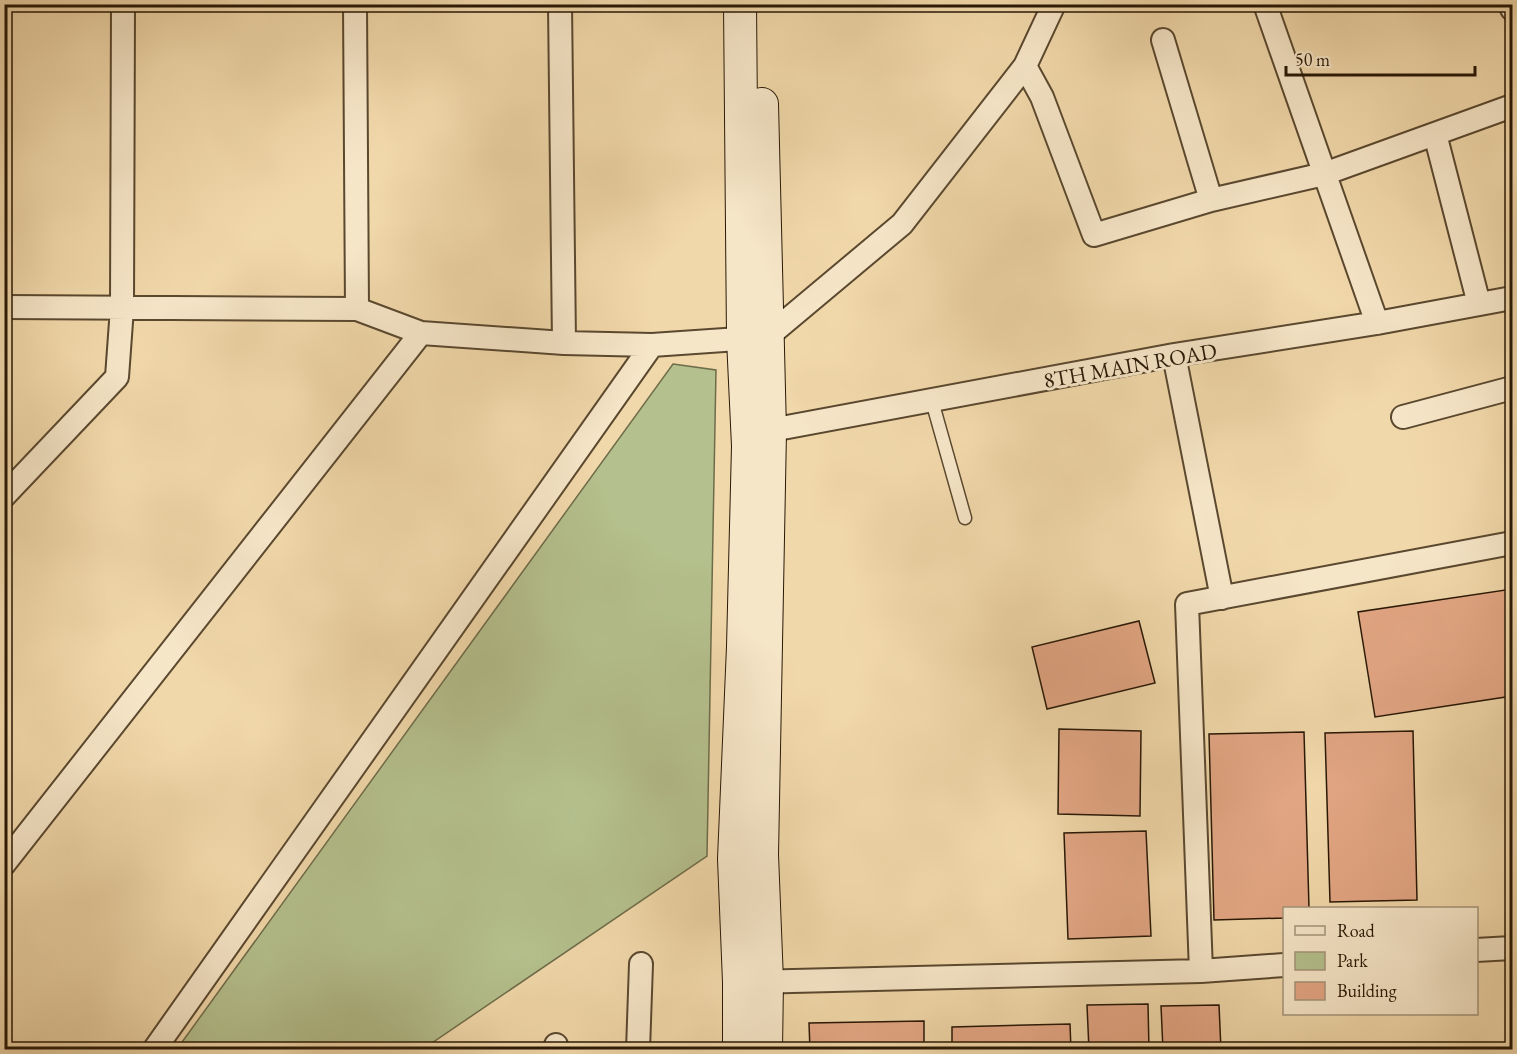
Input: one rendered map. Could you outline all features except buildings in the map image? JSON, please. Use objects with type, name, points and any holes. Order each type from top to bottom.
[{"type":"street","points":[[4,496],[117,377],[122,308],[123,4]]},
{"type":"street","points":[[355,4],[357,309]]},
{"type":"street","points":[[560,4],[564,343]]},
{"type":"street","points":[[739,1050],[753,982],[762,855],[755,647],[759,433],[740,4]]},
{"type":"street","points":[[755,338],[760,4]]},
{"type":"street","points":[[4,307],[357,309],[422,333],[564,343],[652,345],[755,338],[902,224],[1025,66],[1054,4]]},
{"type":"street","points":[[1265,4],[1377,323]]},
{"type":"street","points":[[1510,4],[1512,9]]},
{"type":"street","points":[[1163,40],[1212,200]]},
{"type":"street","points":[[1025,66],[1042,97],[1094,235],[1212,200],[1324,174],[1512,106]]},
{"type":"street","points":[[1435,134],[1479,304]]},
{"type":"street","name":"8TH MAIN ROAD","points":[[759,433],[1174,356],[1377,323],[1512,298]]},
{"type":"street","points":[[4,864],[422,333]]},
{"type":"street","points":[[154,1050],[652,345]]},
{"type":"street","points":[[1174,356],[1222,598]]},
{"type":"street","points":[[1403,417],[1512,388]]},
{"type":"street","points":[[1201,971],[1187,604],[1512,543]]},
{"type":"street","points":[[1478,950],[1512,948]]},
{"type":"street","points":[[638,1050],[641,964]]},
{"type":"street","points":[[753,982],[1201,971],[1283,965]]},
{"type":"street","points":[[753,982],[766,1050]]},
{"type":"lane","points":[[932,401],[965,518]]},
{"type":"green space","points":[[673,364],[716,370],[707,856],[423,1049],[177,1049]]}]
